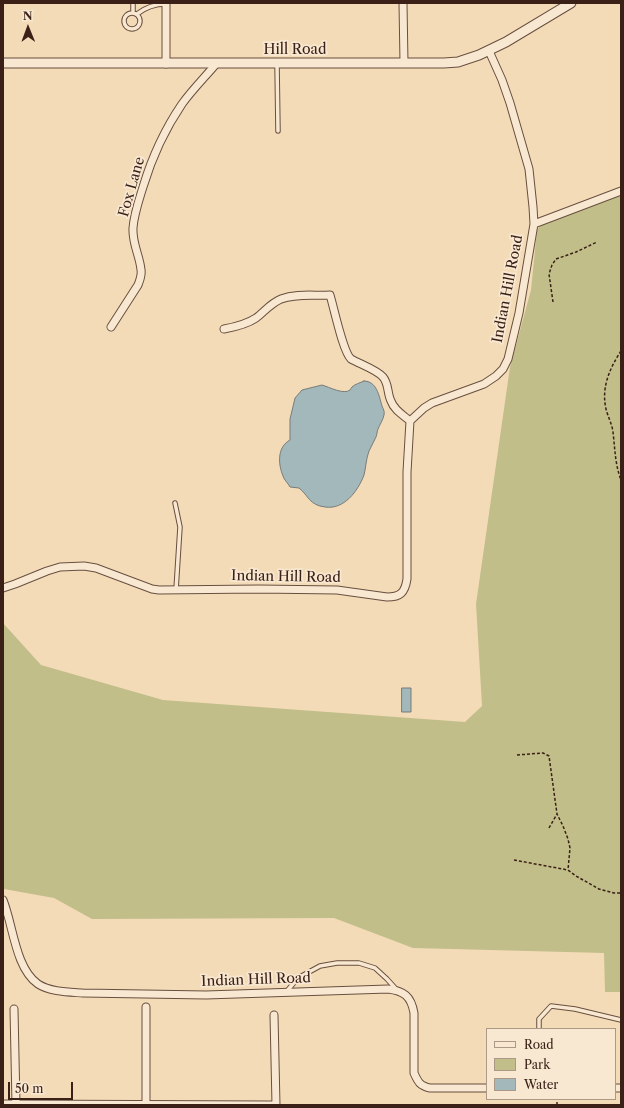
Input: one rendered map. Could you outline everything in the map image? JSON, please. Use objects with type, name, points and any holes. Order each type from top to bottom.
[{"type":"street","points":[[166,3],[166,64]]},
{"type":"street","points":[[403,3],[404,63]]},
{"type":"street","name":"Hill Road","points":[[3,64],[458,62],[489,51],[571,3]]},
{"type":"street","name":"Indian Hill Road","points":[[3,588],[60,567],[84,566],[96,568],[152,589],[176,591],[259,589],[337,590],[387,597],[394,597],[403,592],[407,580],[407,472],[410,421],[432,403],[484,384],[503,369],[508,359],[519,313],[534,224],[529,169],[510,103],[489,51]]},
{"type":"street","name":"Fox Lane","points":[[111,327],[141,278],[141,270],[134,242],[133,230],[135,214],[151,162],[164,135],[183,103],[216,64]]},
{"type":"street","name":"Indian Hill Road","points":[[534,224],[621,191]]},
{"type":"street","points":[[224,329],[252,320],[280,299],[308,294],[330,295],[344,348],[348,357],[351,360],[379,373],[384,378],[393,406],[410,421]]},
{"type":"street","name":"Indian Hill Road","points":[[3,900],[25,970],[39,984],[49,988],[83,993],[206,995],[388,989],[396,990]]},
{"type":"street","points":[[396,990],[399,990],[408,997],[412,1004],[414,1013],[414,1073],[417,1080],[423,1086],[430,1088],[486,1088]]},
{"type":"street","points":[[146,1006],[146,1105]]},
{"type":"street","points":[[14,1009],[16,1105]]},
{"type":"street","points":[[274,1015],[276,1105]]},
{"type":"street","points":[[3,1104],[272,1105]]},
{"type":"lane","points":[[133,3],[135,13],[140,19],[139,24],[135,28],[129,29],[123,23],[124,17],[127,13],[135,13],[152,5],[166,3]]},
{"type":"lane","points":[[276,64],[278,131]]},
{"type":"lane","points":[[175,504],[180,527],[176,591]]},
{"type":"lane","points":[[287,992],[298,978],[320,966],[337,963],[359,963],[375,968],[396,990]]},
{"type":"lane","points":[[539,1028],[539,1019],[550,1006],[575,1009],[621,1020]]},
{"type":"path","points":[[553,302],[550,274],[552,265],[556,259],[597,242]]},
{"type":"path","points":[[621,351],[608,373],[604,397],[613,430],[615,458],[621,480]]},
{"type":"path","points":[[517,755],[543,753],[549,756],[556,814],[563,826],[570,848],[568,870]]},
{"type":"path","points":[[549,828],[556,814]]},
{"type":"path","points":[[514,860],[568,870],[599,889],[614,893],[621,893]]},
{"type":"green space","points":[[621,194],[621,992],[605,992],[604,953],[413,948],[334,918],[92,919],[54,898],[4,889],[3,623],[41,665],[163,700],[465,722],[482,706],[476,604],[510,367],[531,290],[537,230],[542,224]]},
{"type":"water","points":[[364,381],[375,386],[384,412],[384,417],[368,454],[364,475],[354,493],[344,502],[338,506],[332,507],[320,506],[312,502],[299,488],[290,487],[281,471],[280,456],[283,447],[290,440],[290,419],[295,398],[302,390],[322,385],[344,392]]},
{"type":"water","points":[[402,688],[411,688],[411,712],[402,712]]}]
